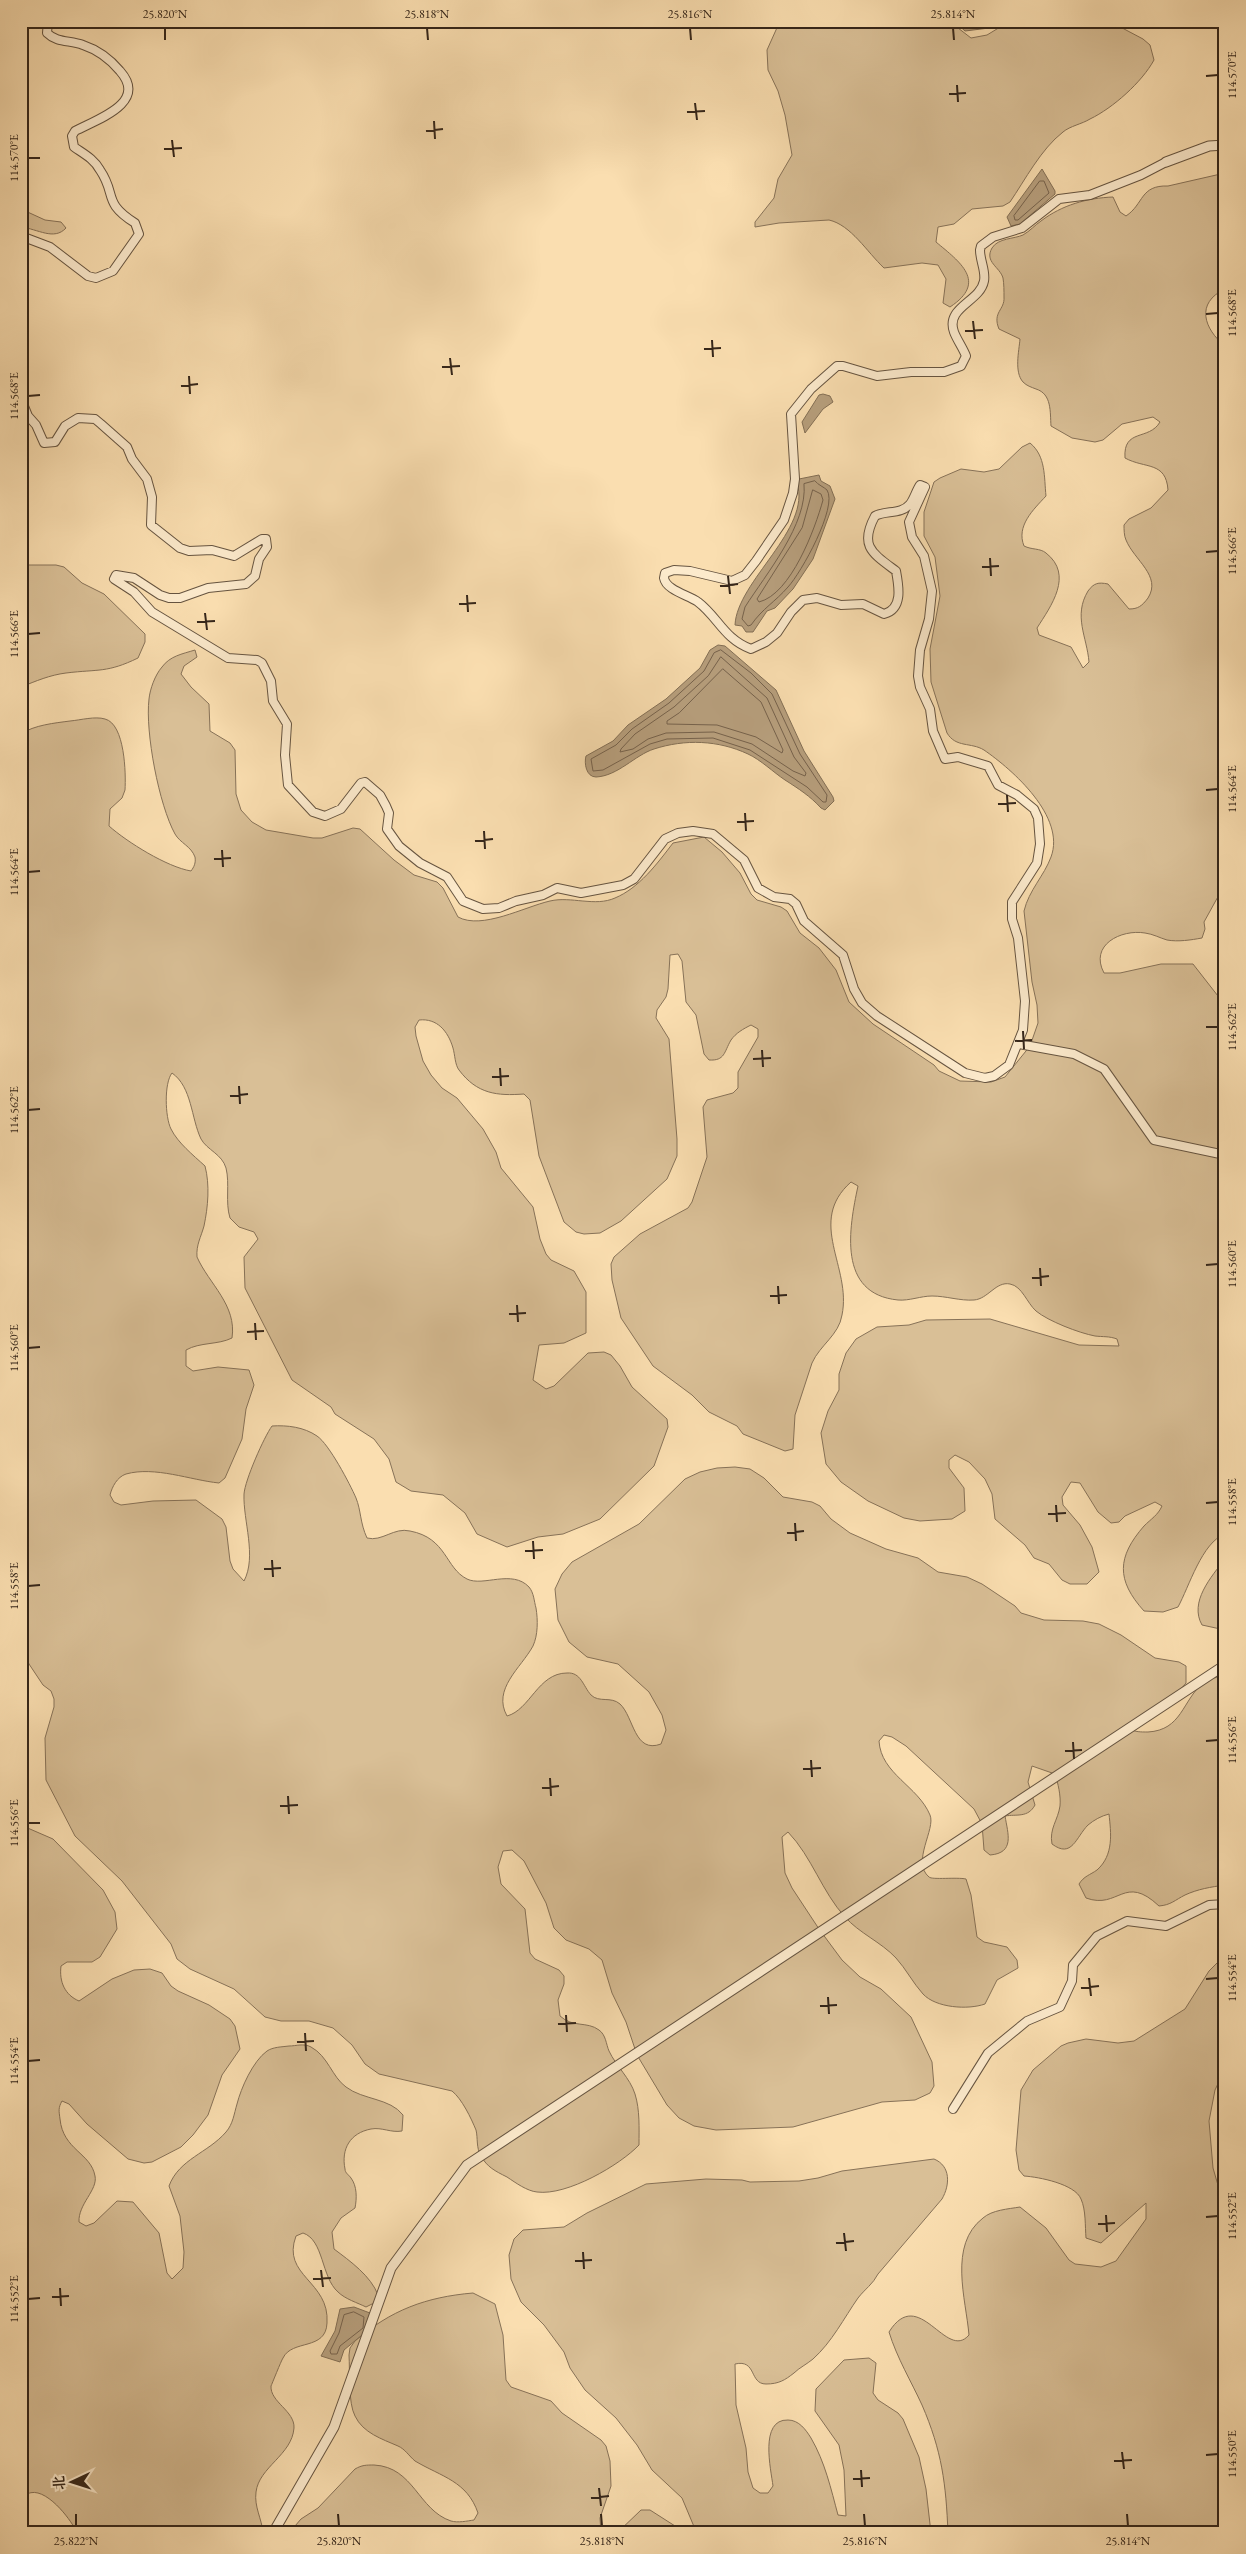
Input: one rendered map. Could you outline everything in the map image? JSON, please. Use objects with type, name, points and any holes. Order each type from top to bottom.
[{"type":"street","points":[[21,236],[50,246],[88,276],[96,278],[113,271],[139,234],[135,223],[122,214],[113,204],[104,176],[99,168],[90,157],[74,147],[73,141],[75,132],[102,118],[126,99],[129,91],[129,82],[108,57],[82,44],[51,38],[47,33],[48,21]]},
{"type":"street","points":[[21,399],[28,416],[36,425],[44,443],[55,442],[65,426],[78,418],[85,418],[95,419],[127,447],[150,489],[152,525],[180,548],[189,551],[212,550],[234,556],[262,539],[266,539],[267,547],[259,559],[255,576],[240,585],[208,588],[180,598],[169,598],[160,595],[134,578],[116,575],[114,579],[134,592],[152,612],[223,656],[236,660],[257,660],[262,663],[268,671],[273,701],[287,724],[285,755],[288,785],[314,812],[325,816],[341,809],[361,783],[365,782],[380,795],[386,806],[389,814],[388,830],[399,846],[420,863],[447,877],[463,901],[483,909],[499,908],[516,900],[542,896],[557,888],[581,892],[623,886],[634,879],[665,839],[678,833],[693,831],[713,834],[744,860],[758,888],[774,897],[790,899],[796,904],[804,921],[843,955],[846,960],[849,980],[862,1003],[897,1030],[965,1073],[977,1077],[994,1076],[1009,1065],[1023,1030],[1025,1001],[1018,938],[1012,919],[1012,902],[1037,863],[1040,844],[1038,818],[1027,802],[998,785],[988,766],[958,757],[945,759],[933,730],[930,709],[920,687],[918,676],[920,650],[928,619],[932,591],[924,556],[912,538],[909,522],[925,488],[923,485],[920,485],[910,504],[902,510],[889,511],[875,516],[866,532],[869,546],[896,571],[898,598],[896,606],[891,612],[884,614],[863,604],[841,605],[817,598],[803,600],[791,612],[777,633],[758,646],[751,648],[730,637],[703,606],[691,597],[668,586],[664,578],[665,573],[674,570],[690,571],[732,581],[745,575],[776,533],[789,507],[795,479],[791,414],[810,389],[832,370],[843,366],[877,376],[911,372],[944,372],[961,366],[966,356],[954,332],[953,320],[960,307],[976,298],[982,290],[985,279],[980,250],[986,242],[1022,228],[1060,199],[1090,195],[1141,175],[1166,162],[1209,146],[1225,145]]},
{"type":"street","points":[[1019,1044],[1074,1054],[1104,1069],[1154,1140],[1225,1155]]},
{"type":"street","points":[[273,2533],[334,2427],[391,2268],[467,2165],[1225,1666]]},
{"type":"street","points":[[953,2109],[988,2052],[1027,2021],[1060,2007],[1072,1981],[1073,1966],[1097,1936],[1127,1921],[1166,1926],[1209,1905],[1225,1904]]},
{"type":"shaded area","points":[[780,21],[949,21],[971,38],[987,35],[1010,21],[1109,21],[1143,39],[1150,45],[1154,60],[1135,85],[1117,101],[1087,121],[1066,130],[1055,139],[1041,156],[1010,202],[1003,206],[972,209],[954,224],[938,227],[936,242],[961,265],[969,281],[967,289],[961,298],[950,307],[943,303],[946,279],[938,265],[922,263],[884,268],[852,233],[837,223],[829,220],[779,223],[755,227],[755,222],[774,198],[778,179],[792,155],[785,115],[778,91],[768,70],[767,50]]},
{"type":"shaded area","points":[[1225,173],[1225,289],[1209,301],[1206,316],[1212,332],[1225,346],[1225,884],[1204,922],[1205,929],[1202,938],[1171,941],[1145,933],[1126,934],[1110,941],[1104,947],[1100,963],[1104,973],[1120,973],[1161,964],[1193,964],[1225,1005],[1225,1534],[1217,1539],[1203,1555],[1178,1607],[1163,1612],[1144,1611],[1128,1589],[1125,1579],[1123,1568],[1129,1548],[1135,1537],[1162,1506],[1155,1502],[1125,1516],[1119,1522],[1111,1523],[1098,1512],[1080,1483],[1071,1482],[1062,1497],[1063,1505],[1080,1525],[1092,1547],[1099,1572],[1087,1584],[1070,1584],[1062,1580],[1049,1564],[1034,1558],[1025,1545],[995,1519],[992,1494],[985,1479],[969,1462],[955,1455],[949,1460],[949,1468],[964,1488],[965,1511],[952,1519],[920,1521],[904,1518],[868,1501],[841,1482],[826,1464],[821,1433],[828,1411],[839,1390],[839,1374],[846,1353],[856,1339],[877,1327],[909,1325],[926,1320],[990,1319],[1079,1345],[1119,1346],[1117,1339],[1081,1332],[1048,1319],[1033,1308],[1018,1288],[1010,1284],[1000,1285],[984,1297],[974,1300],[932,1296],[898,1300],[878,1295],[865,1286],[856,1272],[852,1256],[852,1221],[858,1186],[851,1182],[838,1197],[832,1213],[833,1246],[843,1297],[842,1315],[837,1328],[812,1363],[795,1415],[793,1449],[785,1451],[743,1434],[737,1426],[709,1412],[692,1395],[653,1366],[621,1318],[612,1280],[611,1264],[614,1257],[640,1234],[688,1208],[692,1202],[707,1157],[703,1107],[707,1100],[733,1093],[738,1088],[738,1072],[758,1037],[758,1029],[751,1025],[740,1031],[731,1040],[721,1057],[709,1060],[704,1054],[696,1015],[686,1002],[682,961],[678,954],[670,955],[668,989],[666,997],[657,1010],[656,1018],[669,1039],[677,1156],[667,1179],[621,1221],[600,1233],[584,1234],[576,1232],[564,1222],[539,1156],[530,1100],[524,1094],[496,1094],[480,1089],[466,1078],[458,1068],[451,1042],[441,1027],[431,1021],[419,1020],[415,1027],[423,1061],[431,1075],[442,1088],[457,1098],[483,1129],[496,1152],[501,1168],[533,1207],[540,1239],[546,1254],[551,1260],[574,1271],[586,1292],[586,1333],[564,1343],[539,1345],[533,1380],[546,1389],[554,1386],[588,1353],[604,1352],[611,1355],[620,1366],[632,1387],[667,1419],[668,1427],[654,1466],[600,1519],[563,1534],[538,1537],[507,1547],[477,1534],[465,1513],[443,1495],[411,1491],[396,1482],[389,1459],[374,1439],[335,1414],[331,1407],[292,1380],[245,1288],[244,1257],[258,1239],[254,1232],[239,1227],[230,1218],[227,1174],[224,1163],[201,1139],[184,1086],[172,1073],[169,1078],[166,1100],[171,1129],[182,1144],[205,1166],[207,1173],[207,1211],[198,1245],[197,1257],[221,1295],[230,1315],[232,1326],[232,1338],[221,1342],[191,1347],[186,1350],[186,1366],[193,1371],[218,1367],[249,1370],[254,1385],[246,1409],[242,1439],[225,1478],[219,1483],[172,1474],[137,1472],[120,1477],[110,1495],[114,1502],[121,1505],[153,1501],[196,1500],[222,1519],[226,1527],[230,1561],[233,1569],[244,1581],[248,1571],[249,1550],[244,1494],[255,1459],[272,1426],[289,1426],[307,1430],[322,1440],[344,1474],[356,1498],[367,1538],[378,1538],[404,1530],[410,1531],[431,1540],[438,1546],[454,1568],[467,1579],[481,1581],[514,1579],[531,1589],[537,1613],[536,1637],[533,1646],[505,1688],[503,1706],[507,1716],[522,1707],[541,1685],[549,1679],[557,1675],[572,1673],[579,1677],[594,1697],[613,1700],[620,1704],[636,1733],[645,1744],[652,1746],[661,1744],[666,1730],[662,1715],[649,1692],[618,1664],[587,1657],[569,1642],[558,1620],[555,1589],[562,1574],[572,1562],[639,1524],[685,1479],[700,1472],[717,1468],[735,1467],[750,1469],[764,1478],[783,1497],[812,1502],[820,1506],[831,1519],[850,1533],[886,1549],[918,1558],[938,1572],[967,1577],[982,1584],[1015,1606],[1021,1613],[1044,1620],[1083,1621],[1099,1624],[1121,1635],[1155,1658],[1179,1662],[1186,1666],[1186,1683],[1175,1696],[1129,1729],[1138,1732],[1148,1732],[1168,1726],[1180,1714],[1196,1690],[1205,1681],[1213,1678],[1225,1678],[1225,1885],[1195,1891],[1159,1906],[1147,1897],[1129,1892],[1106,1900],[1086,1898],[1079,1884],[1085,1877],[1097,1870],[1109,1851],[1109,1814],[1098,1818],[1088,1825],[1069,1848],[1059,1848],[1052,1844],[1051,1839],[1060,1802],[1055,1774],[1032,1766],[1028,1782],[1035,1805],[1026,1814],[1005,1816],[1008,1836],[1007,1847],[1003,1851],[990,1855],[984,1850],[982,1824],[974,1809],[906,1746],[892,1737],[884,1735],[879,1741],[881,1752],[886,1762],[917,1796],[930,1815],[930,1828],[922,1863],[924,1871],[931,1878],[966,1879],[971,1895],[977,1937],[984,1942],[1007,1947],[1017,1960],[1018,1968],[997,1980],[985,2004],[970,2007],[952,2007],[929,1999],[919,1990],[896,1958],[845,1917],[830,1897],[804,1852],[788,1832],[782,1837],[785,1873],[792,1888],[819,1929],[842,1960],[860,1977],[881,1989],[911,2017],[932,2062],[934,2086],[930,2093],[915,2100],[882,2102],[793,2127],[716,2130],[694,2126],[679,2118],[667,2105],[637,2055],[626,2022],[612,1993],[602,1960],[589,1949],[566,1940],[554,1928],[546,1903],[524,1861],[512,1850],[503,1851],[498,1867],[501,1884],[525,1909],[530,1953],[535,1959],[559,1970],[564,1976],[564,1984],[558,2000],[560,2016],[570,2022],[594,2027],[601,2032],[609,2051],[633,2088],[637,2100],[638,2113],[639,2145],[619,2161],[592,2178],[563,2189],[549,2192],[529,2190],[495,2171],[483,2160],[478,2150],[477,2133],[474,2125],[463,2104],[452,2091],[379,2074],[365,2064],[352,2045],[333,2028],[309,2021],[281,2021],[265,2017],[234,1989],[190,1969],[177,1959],[171,1944],[122,1881],[75,1836],[46,1780],[45,1738],[54,1707],[54,1699],[51,1691],[43,1685],[29,1664],[21,1646],[21,734],[32,728],[88,718],[101,718],[112,723],[117,730],[123,750],[125,790],[122,798],[110,809],[109,826],[148,853],[171,865],[191,871],[195,857],[191,850],[175,834],[159,787],[151,749],[148,713],[150,691],[159,670],[173,658],[195,650],[197,657],[184,666],[181,674],[191,687],[209,704],[210,731],[230,743],[235,750],[236,794],[241,810],[252,822],[266,830],[322,838],[353,828],[360,829],[394,860],[414,875],[437,882],[443,888],[458,917],[479,921],[503,916],[550,901],[607,901],[624,894],[640,882],[673,843],[704,837],[722,852],[740,873],[751,894],[757,900],[781,907],[787,911],[800,933],[819,948],[836,970],[849,1002],[873,1024],[934,1065],[939,1071],[960,1081],[991,1082],[1005,1077],[1030,1046],[1038,1023],[1024,911],[1029,896],[1051,857],[1054,842],[1051,826],[1044,811],[1022,782],[984,750],[959,743],[947,733],[931,682],[930,649],[940,596],[935,557],[924,536],[924,512],[934,482],[940,478],[961,469],[984,472],[999,469],[1022,447],[1030,443],[1042,460],[1046,496],[1027,519],[1022,532],[1022,539],[1024,546],[1044,551],[1054,562],[1058,571],[1059,581],[1053,600],[1037,628],[1039,635],[1071,647],[1083,668],[1089,662],[1081,618],[1084,600],[1090,588],[1096,584],[1108,584],[1129,609],[1137,608],[1146,601],[1152,582],[1126,540],[1124,525],[1129,519],[1151,508],[1168,490],[1163,474],[1159,470],[1125,458],[1125,449],[1132,438],[1150,431],[1160,422],[1153,417],[1122,424],[1103,440],[1095,442],[1072,438],[1051,426],[1048,399],[1041,391],[1026,384],[1020,378],[1018,361],[1020,339],[999,329],[997,319],[1004,301],[1003,278],[991,261],[990,253],[998,242],[1023,235],[1049,215],[1075,203],[1113,197],[1120,212],[1126,216],[1143,196],[1152,189]]},
{"type":"shaded area","points":[[21,209],[45,220],[61,222],[66,228],[56,234],[51,234],[21,227]]},
{"type":"shaded area","points":[[21,565],[56,565],[64,567],[82,583],[104,594],[145,634],[145,642],[138,658],[110,668],[54,675],[21,687]]},
{"type":"shaded area","points":[[1225,1559],[1225,1630],[1202,1625],[1198,1608],[1203,1590]]},
{"type":"shaded area","points":[[21,1693],[27,1724],[22,1810],[23,1826],[53,1839],[103,1890],[115,1912],[117,1929],[100,1957],[92,1962],[67,1962],[61,1966],[62,1983],[67,1992],[79,2001],[112,1979],[134,1970],[150,1969],[162,1973],[171,1986],[178,1991],[209,2005],[230,2019],[235,2026],[240,2049],[222,2075],[208,2115],[193,2135],[181,2147],[152,2162],[144,2163],[128,2159],[87,2124],[69,2104],[62,2101],[59,2112],[62,2129],[71,2145],[88,2162],[95,2176],[94,2187],[82,2209],[79,2222],[86,2226],[94,2223],[117,2201],[133,2202],[159,2233],[167,2273],[172,2279],[183,2268],[184,2252],[180,2216],[169,2186],[180,2169],[211,2146],[228,2129],[248,2075],[262,2055],[272,2049],[300,2045],[311,2047],[322,2056],[337,2078],[346,2087],[391,2105],[403,2115],[402,2131],[371,2129],[352,2138],[344,2155],[344,2162],[346,2172],[353,2181],[355,2188],[355,2208],[341,2218],[332,2232],[334,2249],[359,2269],[375,2288],[378,2295],[374,2303],[366,2307],[338,2292],[328,2277],[315,2243],[303,2233],[296,2236],[293,2250],[295,2261],[321,2297],[326,2309],[327,2323],[321,2338],[287,2352],[271,2386],[274,2397],[291,2417],[294,2428],[288,2446],[258,2483],[256,2503],[263,2533],[77,2533],[61,2509],[44,2495],[35,2492],[27,2494],[21,2501]]},
{"type":"shaded area","points":[[1225,1955],[1225,2069],[1215,2090],[1209,2121],[1213,2168],[1220,2192],[1225,2201],[1225,2533],[948,2533],[942,2468],[934,2438],[922,2405],[900,2360],[889,2332],[900,2319],[911,2316],[921,2319],[951,2339],[960,2341],[969,2335],[963,2289],[962,2257],[972,2229],[987,2215],[995,2212],[1020,2207],[1046,2228],[1069,2260],[1075,2264],[1101,2267],[1116,2261],[1146,2219],[1146,2203],[1101,2243],[1086,2238],[1084,2208],[1077,2194],[1072,2189],[1056,2182],[1024,2176],[1019,2170],[1016,2150],[1021,2090],[1033,2070],[1061,2046],[1086,2039],[1118,2043],[1134,2041],[1185,2009],[1209,1971]]},
{"type":"shaded area","points":[[934,2159],[940,2162],[944,2166],[947,2176],[947,2188],[942,2199],[858,2298],[832,2338],[813,2359],[788,2378],[766,2384],[757,2380],[747,2365],[742,2363],[735,2364],[736,2405],[746,2448],[748,2472],[753,2488],[760,2493],[768,2493],[773,2486],[769,2458],[770,2436],[773,2428],[779,2422],[792,2420],[802,2426],[811,2438],[824,2466],[838,2515],[846,2516],[844,2470],[839,2445],[815,2411],[816,2389],[844,2360],[869,2358],[876,2363],[873,2393],[878,2400],[898,2413],[903,2419],[919,2457],[926,2489],[931,2533],[686,2533],[695,2529],[682,2498],[652,2470],[637,2445],[616,2418],[585,2390],[570,2368],[564,2352],[544,2325],[521,2302],[511,2279],[509,2255],[514,2239],[523,2230],[564,2227],[587,2213],[646,2184],[706,2179],[750,2182],[799,2181],[842,2171]]},
{"type":"shaded area","points":[[473,2293],[495,2304],[503,2335],[506,2380],[511,2387],[551,2401],[562,2413],[601,2440],[606,2446],[610,2461],[611,2486],[600,2518],[601,2533],[289,2533],[301,2519],[318,2508],[355,2469],[366,2465],[387,2468],[398,2473],[440,2516],[454,2522],[474,2520],[478,2513],[473,2502],[453,2481],[415,2461],[400,2447],[374,2435],[358,2422],[351,2403],[349,2355],[350,2348],[355,2341],[368,2330],[396,2313],[440,2298]]},
{"type":"shaded area","points":[[641,2510],[650,2510],[686,2533],[617,2533]]},
{"type":"water","points":[[954,21],[997,21],[989,28],[965,31]]},
{"type":"water","points":[[1042,169],[1055,194],[1020,224],[1011,226],[1007,217]]},
{"type":"water","points":[[819,395],[830,396],[833,402],[823,409],[805,433],[802,422]]},
{"type":"water","points":[[819,475],[821,481],[830,486],[835,499],[813,559],[793,589],[775,608],[767,611],[753,632],[746,632],[742,626],[735,625],[739,608],[748,591],[785,537],[794,518],[799,501],[797,483],[799,479]]},
{"type":"water","points":[[718,645],[725,646],[776,690],[804,751],[833,797],[834,801],[825,810],[753,757],[737,749],[701,742],[689,742],[654,749],[604,776],[596,777],[588,772],[585,762],[586,756],[613,741],[628,725],[666,699],[700,668],[710,650]]},
{"type":"water","points":[[354,2307],[370,2313],[368,2330],[344,2350],[340,2362],[321,2356],[335,2331],[340,2309]]}]
